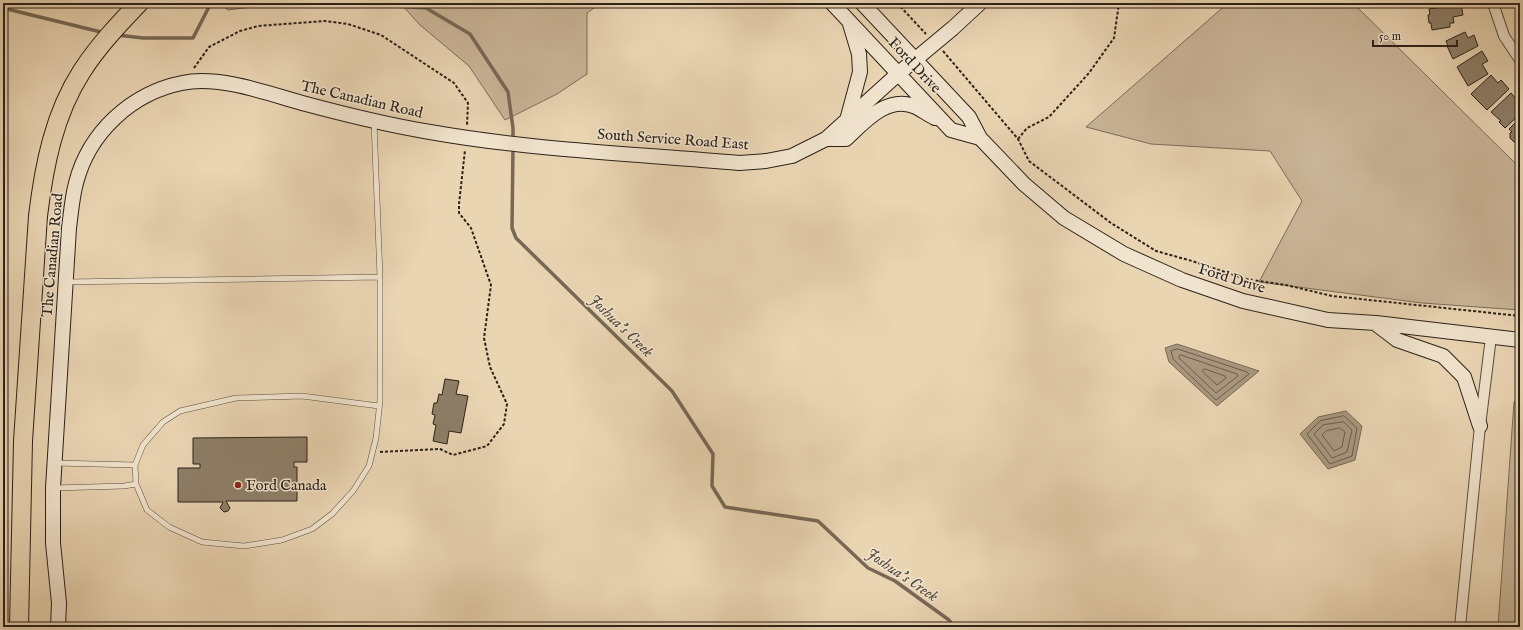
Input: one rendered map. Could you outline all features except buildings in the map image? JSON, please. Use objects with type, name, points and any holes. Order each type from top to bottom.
[{"type":"highway","points":[[19,627],[23,441],[38,216],[42,179],[51,142],[65,104],[81,71],[101,44],[139,3]]},
{"type":"street","name":"Ford Drive","points":[[832,3],[951,130],[980,138]]},
{"type":"street","name":"Ford Drive","points":[[862,3],[969,117],[980,138],[1024,184],[1064,218],[1124,254],[1182,280],[1243,301],[1328,320],[1520,340]]},
{"type":"street","name":"South Service Road East","points":[[488,140],[538,146],[739,163],[766,161],[792,156],[813,147],[826,139],[899,73],[936,44],[980,3]]},
{"type":"street","points":[[1493,3],[1504,36],[1520,60]]},
{"type":"street","points":[[847,120],[860,72],[859,54],[849,20]]},
{"type":"street","name":"The Canadian Road","points":[[58,627],[59,603],[53,543],[53,488],[69,228],[76,181],[83,162],[95,142],[111,121],[144,96],[192,81],[210,81],[234,85],[374,122],[466,138],[488,140]]},
{"type":"street","points":[[826,139],[846,139],[878,110],[887,106],[900,104],[915,107],[946,124]]},
{"type":"street","points":[[1376,324],[1397,340],[1443,356],[1464,377],[1480,426]]},
{"type":"street","points":[[1460,627],[1480,426],[1491,337]]},
{"type":"lane","points":[[374,122],[380,277],[380,401],[376,438],[369,466],[353,491],[332,514],[312,529],[282,540],[244,546],[202,542],[169,527],[146,510],[136,484],[135,465],[143,445],[163,422],[180,410],[236,398],[302,396],[379,406]]},
{"type":"lane","points":[[65,282],[380,277]]},
{"type":"lane","points":[[54,463],[135,465]]},
{"type":"lane","points":[[53,488],[124,486],[136,484]]},
{"type":"path","points":[[897,3],[936,44],[1018,139],[1029,161],[1111,223],[1156,251],[1246,279],[1286,285],[1332,296],[1520,316]]},
{"type":"path","points":[[1018,139],[1027,128],[1049,116],[1089,73],[1114,38],[1119,3]]},
{"type":"path","points":[[192,81],[194,69],[209,47],[240,31],[258,26],[325,22],[348,24],[381,35],[454,83],[468,103],[459,213],[471,228],[491,284],[484,338],[490,367],[507,404],[504,424],[487,446],[453,455],[440,449],[372,453]]},
{"type":"shaded area","points":[[219,3],[282,3],[228,10]]},
{"type":"shaded area","points":[[400,3],[601,3],[587,13],[587,74],[557,94],[505,120],[469,66],[420,25]]},
{"type":"shaded area","points":[[1228,3],[1353,3],[1520,168],[1520,310],[1422,303],[1259,282],[1302,201],[1270,151],[1151,144],[1086,127]]},
{"type":"shaded area","points":[[1520,398],[1520,627],[1498,627],[1514,402]]},
{"type":"water","points":[[1177,344],[1259,371],[1217,406],[1169,362],[1165,348]]},
{"type":"water","points":[[1346,411],[1362,426],[1355,460],[1328,469],[1300,434],[1318,417]]},
{"type":"waterway","name":"Joshua's Creek","points":[[117,35],[143,38],[193,38],[211,3]]},
{"type":"waterway","name":"Joshua's Creek","points":[[349,3],[426,8],[470,34],[508,92],[513,128],[513,141]]},
{"type":"waterway","name":"Joshua's Creek","points":[[3,8],[105,33]]},
{"type":"waterway","name":"Joshua's Creek","points":[[513,147],[512,228],[516,238],[672,391],[713,454],[712,486],[725,507],[818,521],[868,568],[895,581],[949,620],[954,627]]},
{"type":"place","name":"Ford Canada","points":[[238,485]]}]
